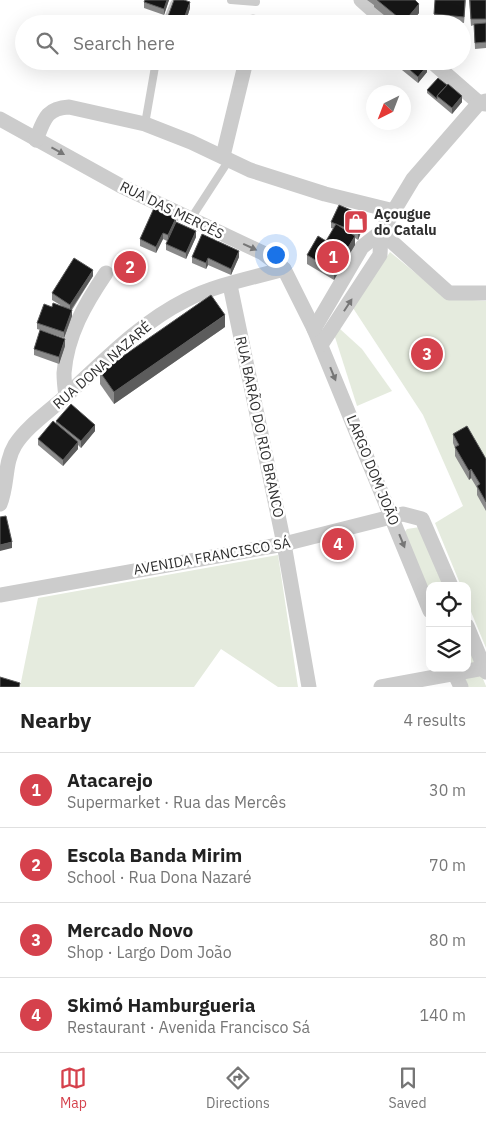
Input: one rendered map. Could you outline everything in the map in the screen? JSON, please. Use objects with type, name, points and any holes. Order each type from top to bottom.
[{"type":"street","points":[[361,0],[378,15]]},
{"type":"street","points":[[226,158],[244,70]]},
{"type":"street","points":[[314,329],[362,247],[381,232],[413,179],[484,103],[442,70]]},
{"type":"street","points":[[36,140],[50,111],[69,107],[145,124],[250,170],[394,211]]},
{"type":"street","name":"RUA DAS MERCÊS","points":[[0,119],[121,186],[263,254],[284,268]]},
{"type":"street","points":[[381,232],[450,292],[486,294]]},
{"type":"street","points":[[321,345],[380,255],[381,232]]},
{"type":"street","points":[[284,268],[314,329]]},
{"type":"street","name":"RUA DONA NAZARÉ","points":[[0,504],[5,492],[8,461],[16,444],[112,352],[156,318],[186,300],[202,293],[284,268]]},
{"type":"street","points":[[66,396],[64,373],[78,318],[88,299],[106,273]]},
{"type":"street","name":"RUA BARÃO DO RIO BRANCO","points":[[230,285],[284,544],[309,687]]},
{"type":"street","name":"LARGO DOM JOÃO","points":[[314,329],[426,601]]},
{"type":"street","name":"AVENIDA FRANCISCO SÁ","points":[[0,595],[284,544],[403,514],[422,519]]},
{"type":"street","name":"LARGO DOM JOÃO","points":[[422,519],[448,582]]},
{"type":"street","points":[[382,687],[456,677],[485,670],[467,627]]},
{"type":"lane","points":[[170,15],[177,0]]},
{"type":"lane","points":[[231,0],[256,2]]},
{"type":"lane","points":[[145,124],[154,70]]},
{"type":"lane","points":[[190,220],[226,158]]},
{"type":"shaded area","points":[[390,252],[446,298],[486,301],[486,648],[471,612],[471,582],[459,582],[435,523],[463,506],[423,415],[353,308]]},
{"type":"shaded area","points":[[340,329],[362,349],[392,391],[357,406],[334,334]]},
{"type":"shaded area","points":[[420,527],[442,582],[426,582],[426,586],[404,533],[407,529]]},
{"type":"shaded area","points":[[278,555],[298,687],[278,687],[221,649],[194,687],[20,687],[38,598]]},
{"type":"shaded area","points":[[471,650],[486,687],[468,687],[462,672],[471,672]]},
{"type":"building","points":[[145,0],[167,0],[164,9],[144,2]]},
{"type":"building","points":[[174,0],[190,2],[185,15],[168,15]]},
{"type":"building","points":[[377,0],[415,0],[419,4],[410,15],[395,15]]},
{"type":"building","points":[[435,0],[465,0],[464,15],[434,14]]},
{"type":"building","points":[[470,0],[486,0],[486,19],[471,19]]},
{"type":"building","points":[[486,23],[486,42],[475,43],[474,24]]},
{"type":"building","points":[[410,70],[424,70],[418,77]]},
{"type":"building","points":[[438,78],[447,85],[437,96],[437,99],[427,90]]},
{"type":"building","points":[[448,84],[462,96],[452,108],[437,96]]},
{"type":"building","points":[[339,205],[365,216],[358,233],[331,222]]},
{"type":"building","points":[[154,208],[176,218],[168,235],[163,233],[156,247],[140,239]]},
{"type":"building","points":[[176,222],[196,231],[186,253],[166,244]]},
{"type":"building","points":[[336,224],[355,236],[334,271],[307,255],[318,236],[326,241]]},
{"type":"building","points":[[202,234],[239,251],[231,269],[208,258],[206,263],[192,257]]},
{"type":"building","points":[[74,258],[93,270],[70,305],[52,293]]},
{"type":"building","points":[[211,295],[225,315],[114,392],[100,372]]},
{"type":"building","points":[[53,303],[72,310],[64,332],[37,323],[44,304],[52,307]]},
{"type":"building","points":[[40,330],[65,339],[59,357],[34,349]]},
{"type":"building","points":[[71,404],[95,425],[81,441],[56,421]]},
{"type":"building","points":[[53,421],[78,442],[63,460],[38,439]]},
{"type":"building","points":[[467,426],[486,459],[486,502],[477,486],[480,484],[471,469],[469,471],[455,447],[459,445],[453,434]]},
{"type":"building","points":[[6,516],[12,542],[0,545],[0,517]]},
{"type":"building","points":[[0,677],[20,683],[19,687],[0,687]]},
{"type":"place","name":"Açougue do Catalu","points":[[356,222]]},
{"type":"place","name":"Atacarejo","points":[[333,257]]},
{"type":"place","name":"Escola Banda Mirim","points":[[130,267]]},
{"type":"place","name":"Mercado Novo","points":[[427,354]]},
{"type":"place","name":"Skimó Hamburgueria","points":[[338,544]]}]
